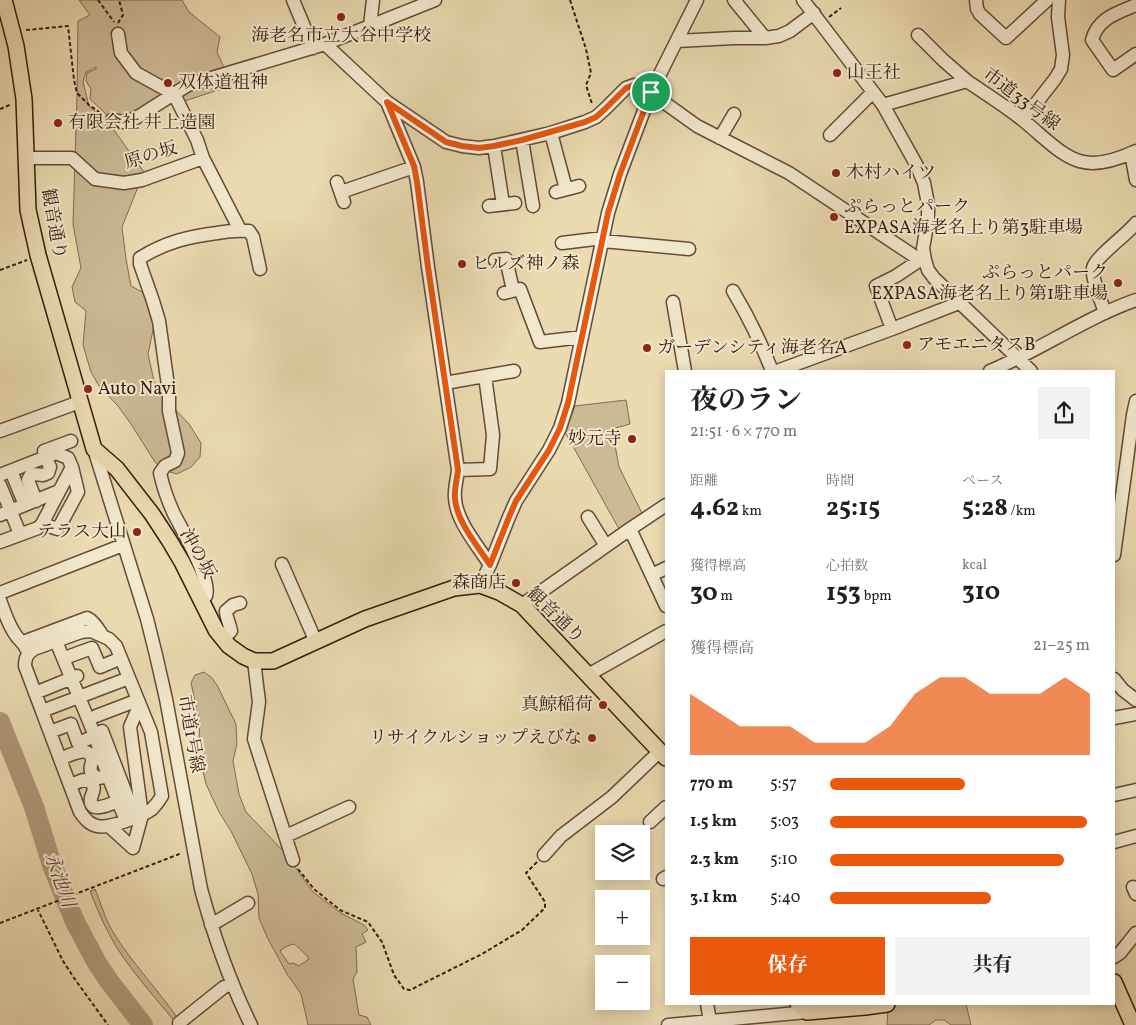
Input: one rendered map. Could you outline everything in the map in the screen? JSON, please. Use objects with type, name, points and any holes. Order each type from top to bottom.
[{"type":"main road","name":"観音通り","points":[[4,0],[16,46],[24,99],[28,210],[38,255],[94,449]]},
{"type":"main road","name":"沖の坂","points":[[94,449],[117,469],[152,514],[174,547],[216,630],[229,646],[254,662]]},
{"type":"main road","name":"観音通り","points":[[254,662],[273,661],[365,619],[445,591],[480,585],[499,592],[522,605],[663,754]]},
{"type":"main road","points":[[1115,984],[1133,1025]]},
{"type":"main road","points":[[802,1008],[864,1005]]},
{"type":"street","points":[[293,0],[319,46],[387,102],[446,142],[479,148],[522,140],[551,132],[596,117],[626,88],[634,85],[644,87],[697,126],[790,173],[923,260]]},
{"type":"street","points":[[370,26],[373,0]]},
{"type":"street","points":[[112,120],[123,122],[136,118],[188,85],[319,46],[435,0]]},
{"type":"street","points":[[480,585],[516,501],[549,450],[560,428],[568,403],[608,213],[620,174],[651,92],[697,0]]},
{"type":"street","points":[[734,0],[765,38]]},
{"type":"street","points":[[803,0],[883,105],[916,164],[924,183],[928,204],[928,220],[923,248],[923,260],[928,270],[959,303],[1030,370]]},
{"type":"street","points":[[976,0],[980,14],[1006,38],[1046,0]]},
{"type":"street","points":[[1023,120],[1055,79],[1060,69],[1063,55],[1058,17],[1059,0]]},
{"type":"street","points":[[1134,3],[1104,19],[1094,30],[1092,40],[1113,70],[1136,54]]},
{"type":"street","points":[[676,41],[779,36],[790,31],[814,13]]},
{"type":"street","points":[[118,30],[121,53],[136,72],[174,94],[197,140],[203,158],[240,230]]},
{"type":"street","points":[[918,35],[967,81]]},
{"type":"street","name":"市道33号線","points":[[883,105],[967,81],[1023,120],[1055,148],[1078,161],[1092,164],[1105,162],[1133,152]]},
{"type":"street","points":[[830,135],[873,92]]},
{"type":"street","points":[[387,102],[414,166],[420,198],[428,267],[458,470],[455,500],[458,514],[490,565]]},
{"type":"street","points":[[720,138],[734,114]]},
{"type":"street","points":[[551,132],[561,190],[579,186]]},
{"type":"street","points":[[522,140],[533,206]]},
{"type":"street","points":[[489,206],[509,204],[494,146]]},
{"type":"street","points":[[1133,152],[1136,180]]},
{"type":"street","name":"原の坂","points":[[26,158],[72,158],[95,179],[124,183],[142,180],[203,158]]},
{"type":"street","points":[[341,192],[414,166]]},
{"type":"street","points":[[1105,313],[1093,276],[1093,267],[1098,259],[1136,223]]},
{"type":"street","points":[[200,599],[206,596],[205,582],[189,542],[173,512],[160,473],[165,466],[175,461],[178,453],[169,412],[170,393],[159,321],[140,264],[140,258],[168,243],[190,237],[240,230],[249,231],[253,237],[260,269]]},
{"type":"street","points":[[562,243],[603,239],[673,242],[689,249]]},
{"type":"street","points":[[495,260],[506,259],[509,292],[520,289],[531,331],[540,342],[582,338]]},
{"type":"street","points":[[892,329],[876,286],[923,260]]},
{"type":"street","points":[[733,292],[757,332],[772,370]]},
{"type":"street","points":[[992,370],[1105,313],[1136,300]]},
{"type":"street","points":[[673,302],[685,370]]},
{"type":"street","points":[[780,370],[959,303]]},
{"type":"street","points":[[445,382],[514,371]]},
{"type":"street","points":[[458,470],[490,469],[493,435],[485,376]]},
{"type":"street","points":[[0,430],[74,404],[80,400]]},
{"type":"street","points":[[1115,537],[1136,401]]},
{"type":"street","points":[[4,471],[71,441]]},
{"type":"street","name":"市道1号線","points":[[94,449],[147,619],[156,655],[166,698],[201,889],[220,952],[251,1025]]},
{"type":"street","points":[[4,471],[56,453],[68,458],[78,492],[58,529],[42,524]]},
{"type":"street","points":[[49,456],[60,476],[45,482],[55,493]]},
{"type":"street","points":[[30,503],[28,478],[33,474],[44,476],[48,473],[50,467],[49,456]]},
{"type":"street","points":[[0,542],[38,528],[42,524],[55,493],[72,467]]},
{"type":"street","points":[[4,471],[30,503]]},
{"type":"street","points":[[1,490],[5,513],[20,534]]},
{"type":"street","points":[[5,513],[55,493]]},
{"type":"street","points":[[522,605],[665,506]]},
{"type":"street","points":[[588,517],[606,546]]},
{"type":"street","points":[[630,529],[665,604]]},
{"type":"street","points":[[0,593],[124,545]]},
{"type":"street","points":[[282,564],[316,642]]},
{"type":"street","points":[[652,575],[665,568]]},
{"type":"street","points":[[0,600],[13,632],[26,648],[34,649],[81,632],[102,635],[116,646],[151,732],[162,796],[153,808],[134,818],[110,826],[100,827],[85,820],[80,812],[25,666],[26,648]]},
{"type":"street","points":[[223,639],[232,631],[226,617],[226,611],[233,605],[240,603]]},
{"type":"street","points":[[26,648],[87,618],[102,635]]},
{"type":"street","points":[[588,675],[665,631]]},
{"type":"street","points":[[59,640],[70,656],[75,677]]},
{"type":"street","points":[[59,640],[83,696],[118,802],[134,818]]},
{"type":"street","points":[[70,656],[92,648],[100,667],[121,658]]},
{"type":"street","points":[[254,662],[259,702],[254,739],[293,860]]},
{"type":"street","points":[[35,693],[54,679],[75,677]]},
{"type":"street","points":[[42,711],[129,678]]},
{"type":"street","points":[[1115,680],[1123,690],[1136,700]]},
{"type":"street","points":[[83,696],[96,716],[134,818]]},
{"type":"street","points":[[96,716],[113,704],[139,704]]},
{"type":"street","points":[[110,826],[133,848],[134,818],[130,727],[139,704]]},
{"type":"street","points":[[1115,718],[1136,714]]},
{"type":"street","points":[[50,732],[70,724],[78,743],[95,736]]},
{"type":"street","points":[[60,759],[80,751],[86,752],[92,758],[90,770],[93,776],[98,778],[108,776]]},
{"type":"street","points":[[544,856],[561,836],[612,797],[663,754]]},
{"type":"street","points":[[70,785],[84,780],[91,782],[94,789],[91,803],[97,808],[118,802]]},
{"type":"street","points":[[1115,795],[1136,790]]},
{"type":"street","points":[[286,836],[349,808]]},
{"type":"street","points":[[650,822],[665,808]]},
{"type":"street","points":[[1115,842],[1136,836]]},
{"type":"street","points":[[211,925],[248,903]]},
{"type":"street","points":[[1117,955],[1136,933]]},
{"type":"street","points":[[1117,955],[1136,945]]},
{"type":"street","points":[[179,1023],[224,987],[232,984]]},
{"type":"street","points":[[707,1005],[710,1021]]},
{"type":"street","points":[[668,1025],[802,1008]]},
{"type":"path","points":[[98,0],[118,30]]},
{"type":"path","points":[[118,30],[119,20],[123,15],[119,0]]},
{"type":"path","points":[[570,0],[586,49],[591,73],[586,85],[596,117]]},
{"type":"path","points":[[12,31],[68,26],[77,93],[95,109],[112,120]]},
{"type":"path","points":[[0,270],[38,255]]},
{"type":"path","points":[[0,923],[194,850]]},
{"type":"path","points":[[293,860],[314,889],[340,910],[368,922],[382,942],[398,983],[404,989],[410,990],[482,954],[522,930],[545,908],[545,902],[526,873],[544,856]]},
{"type":"path","points":[[37,908],[63,961],[108,1025]]},
{"type":"shaded area","points":[[79,0],[182,0],[189,12],[220,37],[217,52],[225,70],[233,78],[233,85],[185,101],[163,96],[139,111],[116,119],[107,115],[90,99],[91,89],[86,81],[87,73],[96,69],[96,67],[86,72],[83,82],[89,106],[111,126],[144,172],[122,227],[131,286],[146,294],[155,321],[148,354],[154,381],[168,402],[189,424],[201,443],[200,457],[191,467],[177,474],[163,470],[155,462],[118,406],[99,386],[91,372],[83,345],[86,311],[75,302],[72,287],[81,268],[73,224],[78,21],[90,15]]},
{"type":"shaded area","points":[[626,400],[630,424],[612,429],[619,467],[642,513],[619,529],[565,432],[575,406]]},
{"type":"shaded area","points":[[204,672],[211,677],[217,685],[236,724],[237,744],[233,761],[239,794],[246,812],[286,854],[313,892],[341,913],[364,925],[368,930],[362,934],[366,942],[356,947],[357,972],[353,979],[359,1015],[367,1017],[371,1025],[308,1025],[301,994],[287,974],[259,918],[258,894],[252,874],[206,784],[198,750],[200,724],[191,683],[195,675]],"holes":[[[294,944],[309,959],[299,966],[293,963],[289,964],[280,951]]]},
{"type":"shaded area","points":[[95,889],[113,932],[128,955],[179,1020],[176,1023],[118,949],[90,891]]},
{"type":"shaded area","points":[[892,1005],[966,1005],[971,1025],[951,1025],[944,1020],[936,1020],[929,1025],[887,1025],[888,1008]]},
{"type":"waterway","name":"永池川","points":[[0,722],[34,807],[52,865],[75,922],[97,963],[143,1025]]},
{"type":"place","name":"海老名市立大谷中学校","points":[[341,17]]},
{"type":"place","name":"山王社","points":[[837,73]]},
{"type":"place","name":"双体道祖神","points":[[168,83]]},
{"type":"place","name":"有限会社 井上造園","points":[[58,123]]},
{"type":"place","name":"木村ハイツ","points":[[836,173]]},
{"type":"place","name":"ぷらっとパーク EXPASA海老名上り第3駐車場","points":[[834,217]]},
{"type":"place","name":"ヒルズ神ノ森","points":[[462,264]]},
{"type":"place","name":"ぷらっとパーク EXPASA海老名上り第1駐車場","points":[[1118,283]]},
{"type":"place","name":"アモエニタスB","points":[[907,345]]},
{"type":"place","name":"ガーデンシティ海老名A","points":[[647,348]]},
{"type":"place","name":"Auto Navi","points":[[88,389]]},
{"type":"place","name":"妙元寺","points":[[632,439]]},
{"type":"place","name":"テラス大山","points":[[137,532]]},
{"type":"place","name":"森商店","points":[[516,583]]},
{"type":"place","name":"真鯨稲荷","points":[[603,705]]},
{"type":"place","name":"リサイクルショップえびな","points":[[592,738]]},
{"type":"route","points":[[634,85],[644,87],[651,92],[620,174],[608,213],[568,403],[560,428],[549,450],[516,501],[490,565],[458,514],[455,488],[458,470],[428,267],[420,198],[414,166],[387,102],[446,142],[479,148],[522,140],[585,122],[596,117],[626,88],[634,85]]}]
